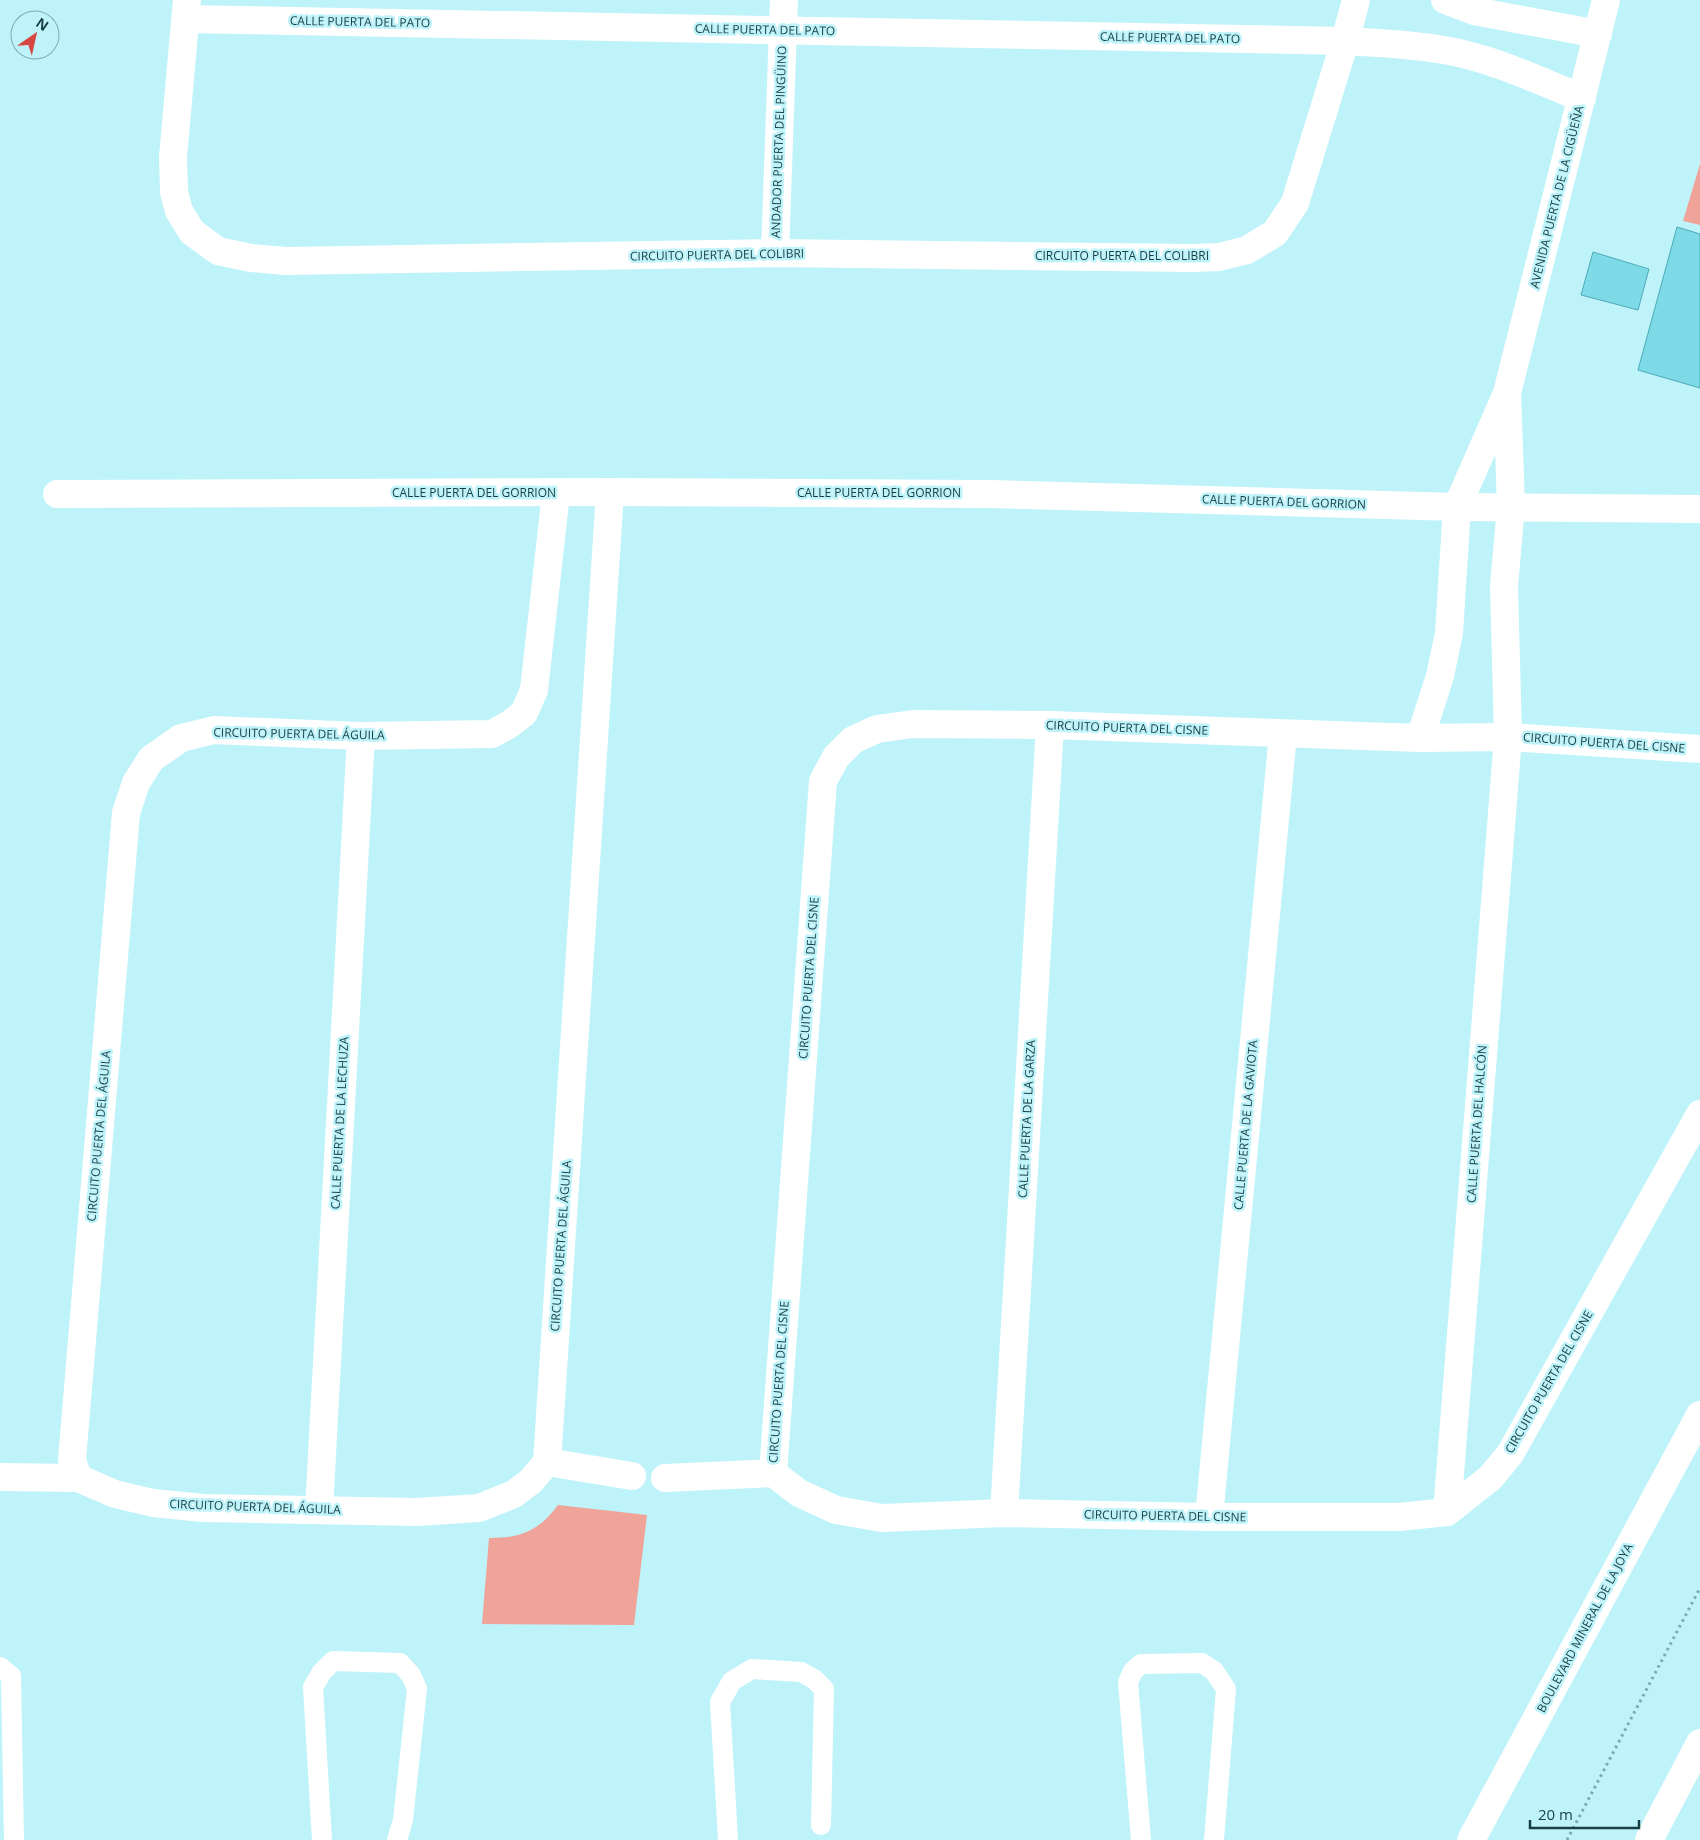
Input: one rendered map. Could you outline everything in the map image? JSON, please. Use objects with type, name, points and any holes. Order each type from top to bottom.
[{"type":"street","name":"ANDADOR PUERTA DEL PINGÜINO","points":[[775,253],[784,0]]},
{"type":"street","name":"CIRCUITO PUERTA DEL COLIBRI","points":[[187,10],[173,157],[174,192],[179,211],[192,232],[218,251],[251,258],[286,261],[775,253],[1192,258],[1219,256],[1247,250],[1275,233],[1295,203],[1356,0]]},
{"type":"street","points":[[1445,0],[1474,10],[1598,34]]},
{"type":"street","name":"AVENIDA PUERTA DE LA CIGÜEÑA","points":[[1457,507],[1507,393],[1606,0]]},
{"type":"street","name":"CALLE PUERTA DEL PATO","points":[[187,10],[783,30],[1345,41]]},
{"type":"street","points":[[1345,41],[1400,44],[1446,50],[1498,64],[1582,98]]},
{"type":"street","name":"AVENIDA PUERTA DE LA CIGÜEÑA","points":[[1507,393],[1511,506]]},
{"type":"street","name":"CIRCUITO PUERTA DEL ÁGUILA","points":[[556,492],[534,690],[524,713],[510,724],[492,734],[361,736],[214,730],[181,738],[151,759],[136,783],[126,813],[72,1460],[78,1478],[115,1494],[152,1503],[203,1508],[417,1512],[479,1508],[514,1494],[531,1481],[546,1462],[610,492]]},
{"type":"street","name":"CALLE PUERTA DEL GORRION","points":[[57,494],[610,492],[989,494],[1457,507],[1700,509]]},
{"type":"street","name":"CIRCUITO PUERTA DEL CISNE","points":[[1508,736],[1504,586],[1511,506]]},
{"type":"street","points":[[1420,738],[1440,676],[1449,633],[1457,507]]},
{"type":"street","name":"CIRCUITO PUERTA DEL CISNE","points":[[1700,748],[1508,736],[1420,738],[1050,725],[913,724],[877,729],[853,740],[836,757],[824,781],[773,1473],[799,1493],[836,1510],[882,1518],[1004,1513],[1209,1517],[1399,1517],[1447,1512],[1490,1478],[1510,1454],[1700,1114]]},
{"type":"street","name":"CALLE PUERTA DE LA GARZA","points":[[1004,1513],[1050,725]]},
{"type":"street","name":"CALLE PUERTA DE LA GAVIOTA","points":[[1209,1517],[1283,734]]},
{"type":"street","name":"CALLE PUERTA DE LA LECHUZA","points":[[319,1510],[361,736]]},
{"type":"street","name":"CALLE PUERTA DEL HALCÓN","points":[[1447,1512],[1508,736]]},
{"type":"street","name":"BOULEVARD MINERAL DE LA JOYA","points":[[1471,1840],[1700,1415]]},
{"type":"street","points":[[546,1462],[632,1476]]},
{"type":"street","points":[[665,1478],[773,1473]]},
{"type":"street","points":[[0,1478],[78,1478]]},
{"type":"street","points":[[1649,1840],[1700,1743]]},
{"type":"lane","points":[[322,1840],[313,1687],[322,1672],[333,1661],[400,1663],[411,1675],[417,1689],[403,1820],[397,1840]]},
{"type":"lane","points":[[1141,1840],[1128,1682],[1133,1671],[1141,1664],[1202,1663],[1214,1671],[1226,1688],[1214,1840]]},
{"type":"lane","points":[[0,1668],[12,1676],[14,1840]]},
{"type":"lane","points":[[728,1840],[720,1702],[732,1681],[752,1669],[801,1672],[824,1689],[821,1825]]},
{"type":"path","points":[[1567,1840],[1700,1588]]},
{"type":"shaded area","points":[[1700,164],[1700,225],[1683,221]]},
{"type":"shaded area","points":[[558,1505],[647,1515],[634,1625],[482,1624],[489,1538],[500,1538],[528,1531],[544,1521]]},
{"type":"building","points":[[1677,227],[1700,234],[1700,388],[1638,370]]},
{"type":"building","points":[[1593,252],[1649,269],[1638,310],[1581,295]]}]
